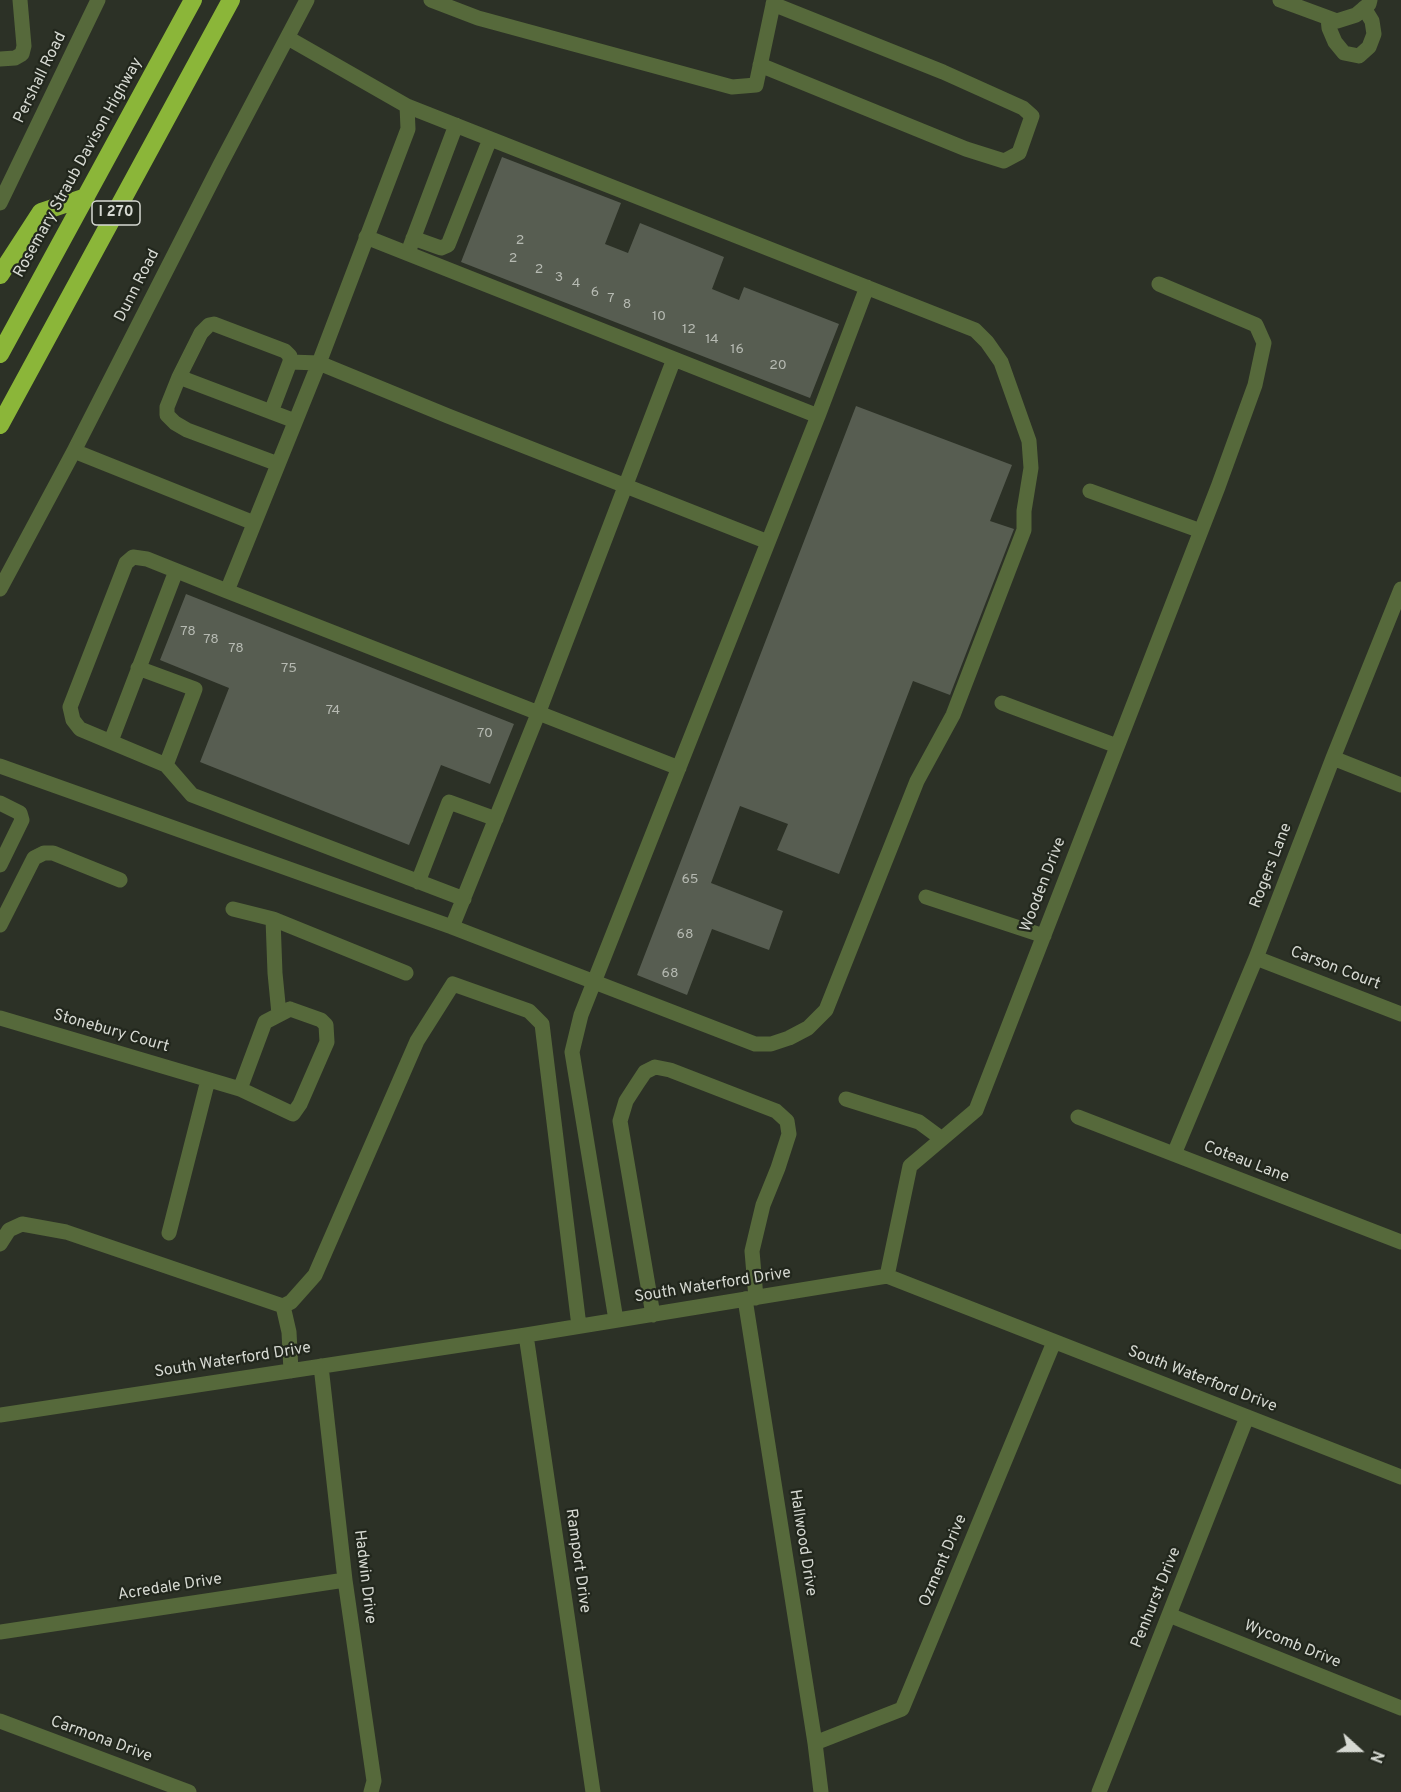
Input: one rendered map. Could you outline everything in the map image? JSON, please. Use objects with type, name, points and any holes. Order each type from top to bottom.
[{"type":"highway","name":"Rosemary Straub Davison Highway","points":[[0,354],[193,0]]},
{"type":"highway","name":"I 270","points":[[0,425],[231,0]]},
{"type":"highway","points":[[0,276],[41,212],[86,197]]},
{"type":"street","points":[[0,59],[15,58],[22,54],[24,46],[20,0]]},
{"type":"street","name":"Pershall Road","points":[[0,203],[98,0]]},
{"type":"street","name":"Dunn Road","points":[[0,589],[74,451],[307,0]]},
{"type":"street","points":[[431,0],[478,18],[732,87],[756,85],[760,65],[773,2],[943,72],[1023,108],[1032,116],[1019,153],[1004,161],[966,149],[760,65]]},
{"type":"street","points":[[1280,0],[1337,21],[1348,19],[1367,4],[1374,34],[1370,47],[1359,56],[1344,53],[1335,42],[1328,18]]},
{"type":"street","points":[[0,766],[452,927],[755,1044],[771,1044],[808,1028],[826,1010],[917,780],[953,715],[1024,530],[1024,512],[1031,468],[1029,441],[1001,362],[987,342],[975,330],[407,105],[288,38]]},
{"type":"street","points":[[226,591],[319,363],[408,129],[407,105]]},
{"type":"street","points":[[410,245],[456,125]]},
{"type":"street","points":[[366,237],[410,245],[441,248],[448,245],[489,139]]},
{"type":"street","points":[[410,245],[674,359],[818,416]]},
{"type":"street","name":"Wooden Drive","points":[[887,1276],[910,1166],[976,1110],[1218,487],[1255,385],[1264,343],[1256,325],[1159,284]]},
{"type":"street","points":[[616,1320],[572,1052],[581,1015],[867,287]]},
{"type":"street","points":[[271,412],[290,362],[290,356],[285,351],[214,324],[209,325],[201,333],[179,377],[167,407],[167,415],[187,430],[278,465]]},
{"type":"street","points":[[452,927],[538,714],[674,359]]},
{"type":"street","points":[[290,362],[319,363],[768,542]]},
{"type":"street","points":[[179,377],[295,421]]},
{"type":"street","points":[[74,451],[254,523]]},
{"type":"street","points":[[1089,491],[1201,531]]},
{"type":"street","points":[[464,899],[192,795],[166,765],[80,729],[73,720],[70,707],[126,563],[133,556],[176,570],[679,768]]},
{"type":"street","points":[[111,741],[176,570]]},
{"type":"street","name":"Rogers Lane","points":[[1174,1154],[1256,958],[1401,589]]},
{"type":"street","points":[[138,668],[195,689],[166,765]]},
{"type":"street","points":[[1002,703],[1117,746]]},
{"type":"street","points":[[1333,758],[1401,785]]},
{"type":"street","points":[[418,882],[449,802],[496,819]]},
{"type":"street","points":[[0,803],[20,813],[22,820],[0,865]]},
{"type":"street","points":[[0,926],[34,858],[44,853],[53,853],[120,880]]},
{"type":"street","points":[[926,897],[1044,936]]},
{"type":"street","points":[[233,909],[273,919],[406,973]]},
{"type":"street","points":[[240,1089],[265,1022],[279,1014],[273,919]]},
{"type":"street","name":"Carson Court","points":[[1256,958],[1401,1014]]},
{"type":"street","points":[[0,1244],[9,1230],[22,1224],[66,1232],[283,1306],[291,1302],[315,1275],[417,1041],[453,984],[529,1011],[542,1024],[579,1326]]},
{"type":"street","name":"Stonebury Court","points":[[1,1022],[240,1089],[293,1114],[300,1104],[327,1042],[326,1025],[321,1020],[290,1009],[279,1014]]},
{"type":"street","name":"Hallwood Drive","points":[[653,1315],[620,1121],[626,1101],[637,1084],[645,1072],[656,1067],[670,1070],[776,1111],[787,1121],[789,1134],[763,1205],[752,1251],[751,1299],[821,1792]]},
{"type":"street","points":[[168,1233],[208,1080]]},
{"type":"street","points":[[846,1099],[919,1122],[942,1139]]},
{"type":"street","name":"Coteau Lane","points":[[1078,1117],[1401,1242]]},
{"type":"street","name":"South Waterford Drive","points":[[0,1415],[526,1335],[887,1276],[1401,1477]]},
{"type":"street","points":[[283,1306],[290,1332],[291,1371]]},
{"type":"street","name":"Ramport Drive","points":[[526,1335],[592,1792]]},
{"type":"street","name":"Ozment Drive","points":[[815,1743],[902,1709],[1054,1342]]},
{"type":"street","name":"Hadwin Drive","points":[[321,1366],[345,1580],[374,1782],[371,1792]]},
{"type":"street","name":"Penhurst Drive","points":[[1099,1792],[1247,1417]]},
{"type":"street","name":"Acredale Drive","points":[[0,1632],[345,1580]]},
{"type":"street","name":"Wycomb Drive","points":[[1169,1615],[1401,1708]]},
{"type":"street","name":"Carmona Drive","points":[[0,1721],[189,1792]]},
{"type":"building","points":[[502,157],[621,203],[605,244],[628,253],[640,223],[724,257],[712,289],[739,300],[744,287],[839,324],[810,398],[461,262]]},
{"type":"building","points":[[856,406],[1012,465],[990,521],[1014,529],[950,695],[913,681],[839,874],[777,850],[788,824],[740,806],[711,883],[783,911],[769,950],[712,929],[687,995],[637,975]]},
{"type":"building","points":[[186,594],[514,724],[490,784],[441,765],[409,845],[200,762],[229,688],[160,660]]}]
